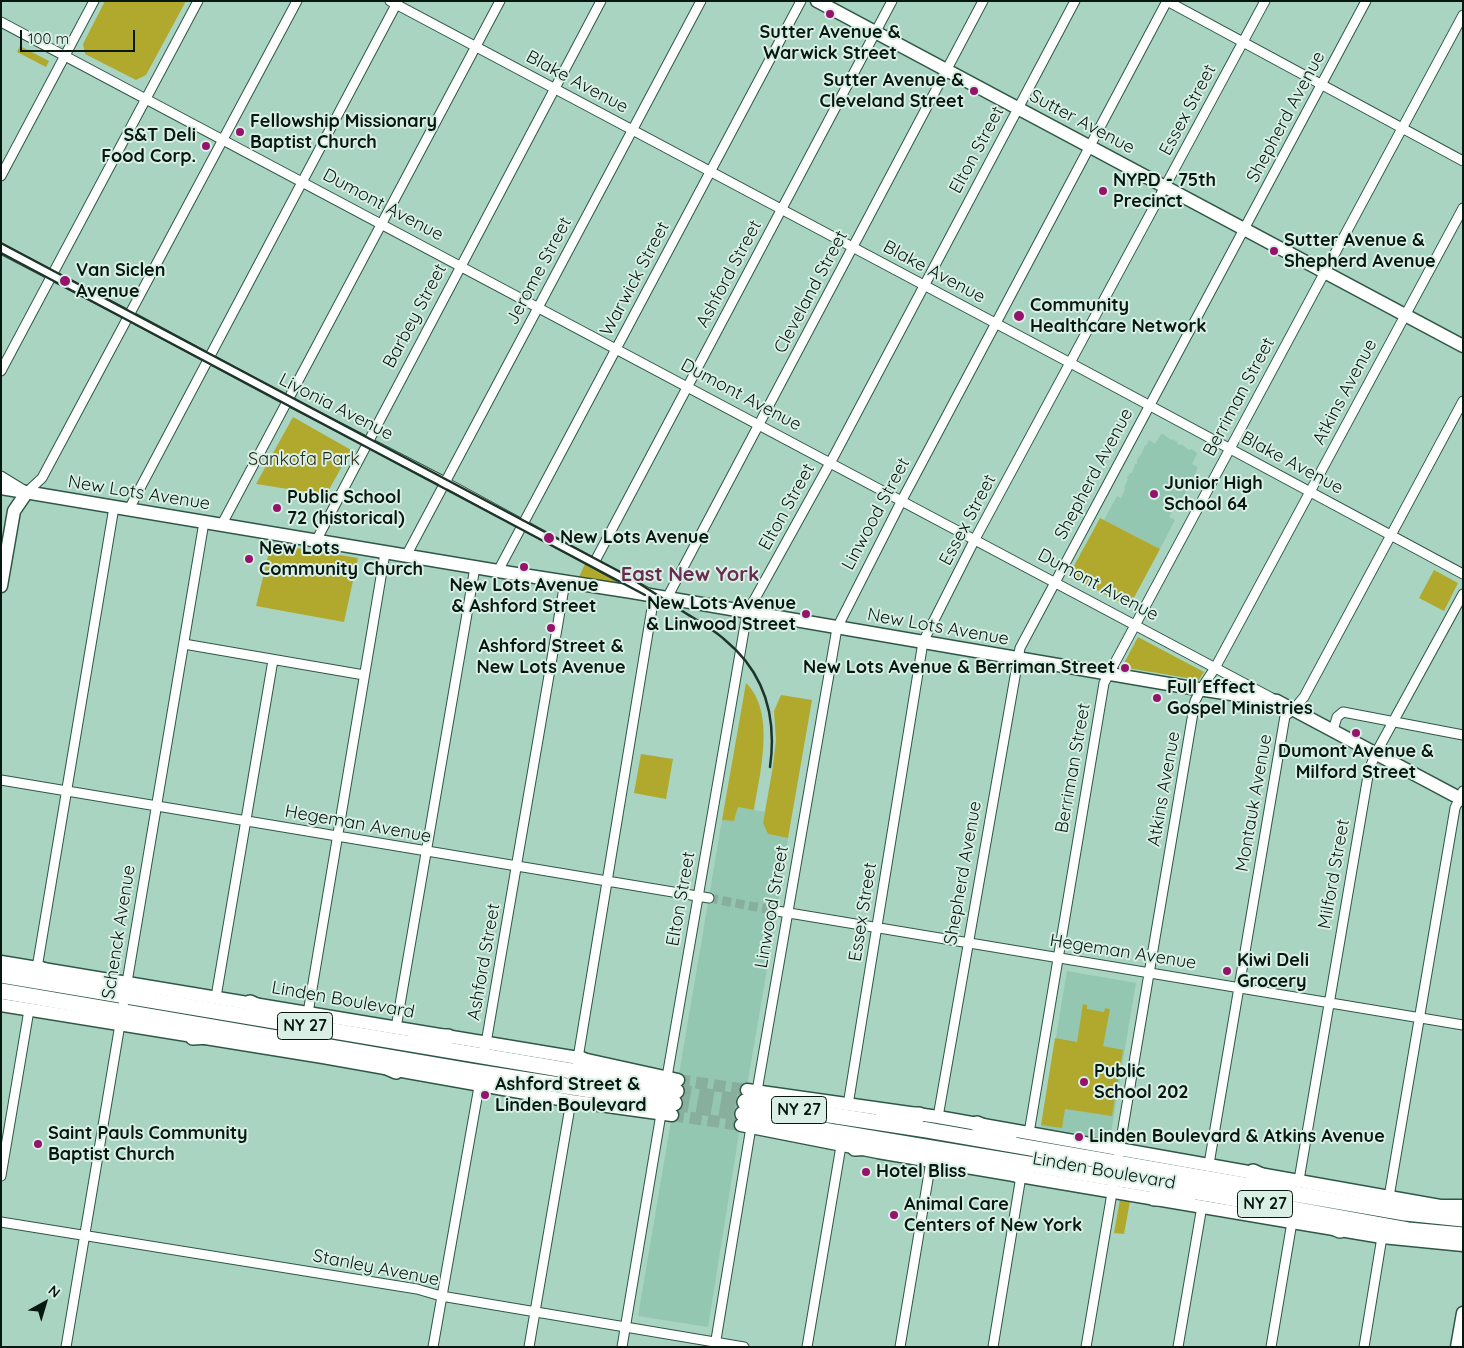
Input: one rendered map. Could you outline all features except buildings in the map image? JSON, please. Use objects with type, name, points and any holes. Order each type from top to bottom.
[{"type":"highway","points":[[37,968],[95,991]]},
{"type":"highway","name":"Linden Boulevard","points":[[1,975],[95,991],[126,989],[304,1019],[383,1039],[485,1050],[631,1081],[671,1096]]},
{"type":"highway","name":"NY 27","points":[[1,991],[122,1019],[247,1033],[341,1049],[480,1079],[671,1096]]},
{"type":"highway","points":[[250,1003],[304,1019]]},
{"type":"highway","points":[[193,1037],[247,1033]]},
{"type":"highway","points":[[383,1039],[448,1037]]},
{"type":"highway","points":[[341,1049],[396,1070]]},
{"type":"highway","points":[[578,1058],[631,1081]]},
{"type":"highway","name":"Linden Boulevard","points":[[747,1108],[850,1111],[1034,1148],[1118,1155],[1301,1187],[1404,1213],[1463,1219]]},
{"type":"highway","name":"Linden Boulevard","points":[[747,1108],[913,1145],[965,1153],[1113,1185],[1215,1195],[1289,1215],[1408,1230],[1463,1234]]},
{"type":"highway","points":[[850,1111],[919,1115]]},
{"type":"highway","points":[[977,1124],[1034,1148]]},
{"type":"highway","points":[[848,1147],[913,1145]]},
{"type":"highway","points":[[965,1153],[1022,1176]]},
{"type":"highway","points":[[1253,1172],[1301,1187]]},
{"type":"highway","points":[[1154,1198],[1215,1195]]},
{"type":"highway","points":[[1289,1215],[1340,1230]]},
{"type":"street","points":[[1,176],[94,1]]},
{"type":"street","points":[[1,371],[198,1]]},
{"type":"street","points":[[1,586],[14,511],[27,492],[42,478],[297,1]]},
{"type":"street","points":[[222,524],[500,1]]},
{"type":"street","name":"Barbey Street","points":[[316,541],[601,1]]},
{"type":"street","name":"Jerome Street","points":[[406,556],[701,1]]},
{"type":"street","name":"Warwick Street","points":[[498,571],[801,1]]},
{"type":"street","name":"Sutter Avenue","points":[[817,1],[1463,346]]},
{"type":"street","name":"Ashford Street","points":[[594,563],[892,1]]},
{"type":"street","name":"Cleveland Street","points":[[668,598],[983,1]]},
{"type":"street","name":"Elton Street","points":[[622,1347],[671,1096],[698,896],[747,613],[830,462],[1075,1]]},
{"type":"street","points":[[1167,1],[1463,161]]},
{"type":"street","name":"Linwood Street","points":[[715,1344],[747,1108],[787,912],[836,628],[1167,1]]},
{"type":"street","name":"Essex Street","points":[[850,1111],[923,642],[975,539],[1264,1]]},
{"type":"street","name":"Shepherd Avenue","points":[[938,1118],[1020,648],[1366,1]]},
{"type":"street","points":[[129,509],[395,2]]},
{"type":"street","name":"Blake Avenue","points":[[395,2],[1463,574]]},
{"type":"street","name":"Berriman Street","points":[[1029,1133],[1104,683],[1463,15]]},
{"type":"street","name":"Dumont Avenue","points":[[1,22],[902,500],[1276,701],[1461,796]]},
{"type":"street","name":"Atkins Avenue","points":[[1086,1347],[1195,701],[1200,689],[1215,668],[1463,208]]},
{"type":"street","name":"Livonia Avenue","points":[[1,249],[288,401],[446,482],[654,596]]},
{"type":"street","name":"Montauk Avenue","points":[[1209,1164],[1285,716],[1304,697],[1463,401]]},
{"type":"street","points":[[1,476],[27,492]]},
{"type":"street","name":"New Lots Avenue","points":[[1,488],[1276,701]]},
{"type":"street","points":[[37,968],[114,507]]},
{"type":"street","name":"Schenck Avenue","points":[[66,1347],[204,522]]},
{"type":"street","points":[[304,1019],[385,553]]},
{"type":"street","points":[[396,1028],[475,567]]},
{"type":"street","name":"Ashford Street","points":[[433,1347],[565,582]]},
{"type":"street","name":"Milford Street","points":[[1301,1187],[1329,1003],[1369,770],[1376,753],[1463,594]]},
{"type":"street","points":[[578,1058],[654,596]]},
{"type":"street","points":[[184,644],[364,675]]},
{"type":"street","points":[[216,997],[273,660]]},
{"type":"street","points":[[1333,730],[1337,717],[1343,712],[1463,735]]},
{"type":"street","name":"Hegeman Avenue","points":[[1,780],[709,898]]},
{"type":"street","points":[[1389,1197],[1455,808],[1461,796]]},
{"type":"street","name":"Hegeman Avenue","points":[[777,910],[1463,1025]]},
{"type":"street","name":"Linden Boulevard","points":[[1,962],[37,968],[126,989],[216,997],[250,1003]]},
{"type":"street","points":[[1,1005],[29,1010],[122,1019],[193,1037],[396,1070],[480,1079],[571,1101],[671,1096]]},
{"type":"street","points":[[1,1176],[29,1010]]},
{"type":"street","name":"Linden Boulevard","points":[[304,1019],[396,1028],[448,1037],[485,1050],[578,1058],[671,1096]]},
{"type":"street","points":[[529,1347],[571,1101]]},
{"type":"street","name":"Linden Boulevard","points":[[747,1108],[848,1147],[1022,1176],[1113,1185],[1154,1198],[1202,1206],[1289,1215]]},
{"type":"street","name":"Linden Boulevard","points":[[919,1115],[1029,1133],[1118,1155],[1209,1164],[1253,1172]]},
{"type":"street","points":[[807,1347],[848,1147]]},
{"type":"street","points":[[900,1347],[931,1161]]},
{"type":"street","points":[[993,1347],[1022,1176]]},
{"type":"street","name":"Linden Boulevard","points":[[1301,1187],[1389,1197],[1440,1206],[1463,1206]]},
{"type":"street","points":[[1178,1347],[1202,1206]]},
{"type":"street","points":[[1271,1347],[1289,1215]]},
{"type":"street","name":"Stanley Avenue","points":[[1,1222],[417,1289],[441,1296],[715,1344],[744,1347]]},
{"type":"street","points":[[1340,1230],[1382,1237],[1463,1245]]},
{"type":"street","points":[[1364,1347],[1382,1237]]},
{"type":"street","points":[[1457,1347],[1463,1313]]},
{"type":"shaded area","name":"Junior High School 64","points":[[1161,434],[1178,442],[1177,444],[1181,444],[1189,450],[1191,449],[1196,452],[1197,454],[1192,464],[1198,467],[1189,488],[1187,488],[1184,497],[1182,497],[1182,501],[1169,517],[1175,520],[1160,549],[1104,520],[1117,496],[1121,498],[1127,478],[1132,473],[1135,464],[1137,464],[1137,460],[1145,445],[1149,440],[1155,444]]},
{"type":"shaded area","points":[[738,807],[765,812],[763,823],[768,834],[788,838],[708,1327],[638,1316],[722,820],[734,821]]},
{"type":"shaded area","name":"Public School 202","points":[[1067,971],[1136,983],[1110,1139],[1041,1127]]},
{"type":"green space","points":[[105,1],[186,1],[146,75],[136,80],[85,54],[83,44]]},
{"type":"green space","points":[[20,46],[49,61],[46,67],[17,52]]},
{"type":"green space","name":"Sankofa Park","points":[[293,417],[351,450],[326,495],[256,484]]},
{"type":"green space","points":[[1100,518],[1160,549],[1129,607],[1069,575]]},
{"type":"green space","points":[[271,544],[358,558],[344,622],[256,606]]},
{"type":"green space","points":[[585,564],[624,585],[579,577]]},
{"type":"green space","points":[[1434,570],[1458,583],[1444,611],[1419,598]]},
{"type":"green space","points":[[1138,637],[1204,672],[1199,680],[1122,667]]},
{"type":"green space","points":[[746,683],[755,695],[761,710],[764,744],[760,779],[754,810],[738,807],[734,821],[722,820]]},
{"type":"green space","points":[[781,695],[812,700],[788,838],[768,834],[763,823],[776,740],[774,711]]},
{"type":"green space","points":[[641,754],[673,759],[666,799],[634,793]]},
{"type":"green space","points":[[1083,1004],[1087,1005],[1087,1009],[1104,1012],[1105,1008],[1110,1009],[1103,1046],[1123,1050],[1112,1116],[1065,1109],[1062,1128],[1041,1125],[1055,1038],[1077,1042]]},
{"type":"green space","points":[[1120,1199],[1130,1201],[1124,1234],[1114,1233]]},
{"type":"tunnel","points":[[709,898],[777,911]]},
{"type":"tunnel","points":[[678,1080],[747,1090]]},
{"type":"tunnel","points":[[676,1091],[745,1102]]},
{"type":"tunnel","points":[[674,1103],[743,1114]]},
{"type":"tunnel","points":[[672,1115],[741,1125]]},
{"type":"railway","points":[[1,243],[626,575],[712,629],[739,653],[759,682],[765,697],[772,731],[770,767]]},
{"type":"railway","points":[[1,253],[645,595]]},
{"type":"place","name":"Sutter Avenue & Warwick Street","points":[[830,14]]},
{"type":"place","name":"Sutter Avenue & Cleveland Street","points":[[974,91]]},
{"type":"place","name":"Fellowship Missionary Baptist Church","points":[[240,132]]},
{"type":"place","name":"S&T Deli Food Corp.","points":[[206,146]]},
{"type":"place","name":"NYPD - 75th Precinct","points":[[1103,191]]},
{"type":"place","name":"Sutter Avenue & Shepherd Avenue","points":[[1274,251]]},
{"type":"place","name":"Van Siclen Avenue","points":[[65,281]]},
{"type":"place","name":"Community Healthcare Network","points":[[1019,316]]},
{"type":"place","name":"Junior High School 64","points":[[1154,494]]},
{"type":"place","name":"Public School 72 (historical)","points":[[277,508]]},
{"type":"place","name":"New Lots Avenue","points":[[549,538]]},
{"type":"place","name":"New Lots Community Church","points":[[249,559]]},
{"type":"place","name":"New Lots Avenue & Ashford Street","points":[[524,567]]},
{"type":"place","name":"New Lots Avenue & Linwood Street","points":[[806,614]]},
{"type":"place","name":"Ashford Street & New Lots Avenue","points":[[551,628]]},
{"type":"place","name":"New Lots Avenue & Berriman Street","points":[[1125,668]]},
{"type":"place","name":"Full Effect Gospel Ministries","points":[[1157,698]]},
{"type":"place","name":"Dumont Avenue & Milford Street","points":[[1356,733]]},
{"type":"place","name":"Kiwi Deli Grocery","points":[[1227,971]]},
{"type":"place","name":"Public School 202","points":[[1084,1082]]},
{"type":"place","name":"Ashford Street & Linden Boulevard","points":[[485,1095]]},
{"type":"place","name":"Linden Boulevard & Atkins Avenue","points":[[1079,1137]]},
{"type":"place","name":"Saint Pauls Community Baptist Church","points":[[38,1144]]},
{"type":"place","name":"Hotel Bliss","points":[[866,1172]]},
{"type":"place","name":"Animal Care Centers of New York","points":[[894,1215]]},
{"type":"district","name":"East New York","points":[[690,575]]}]
